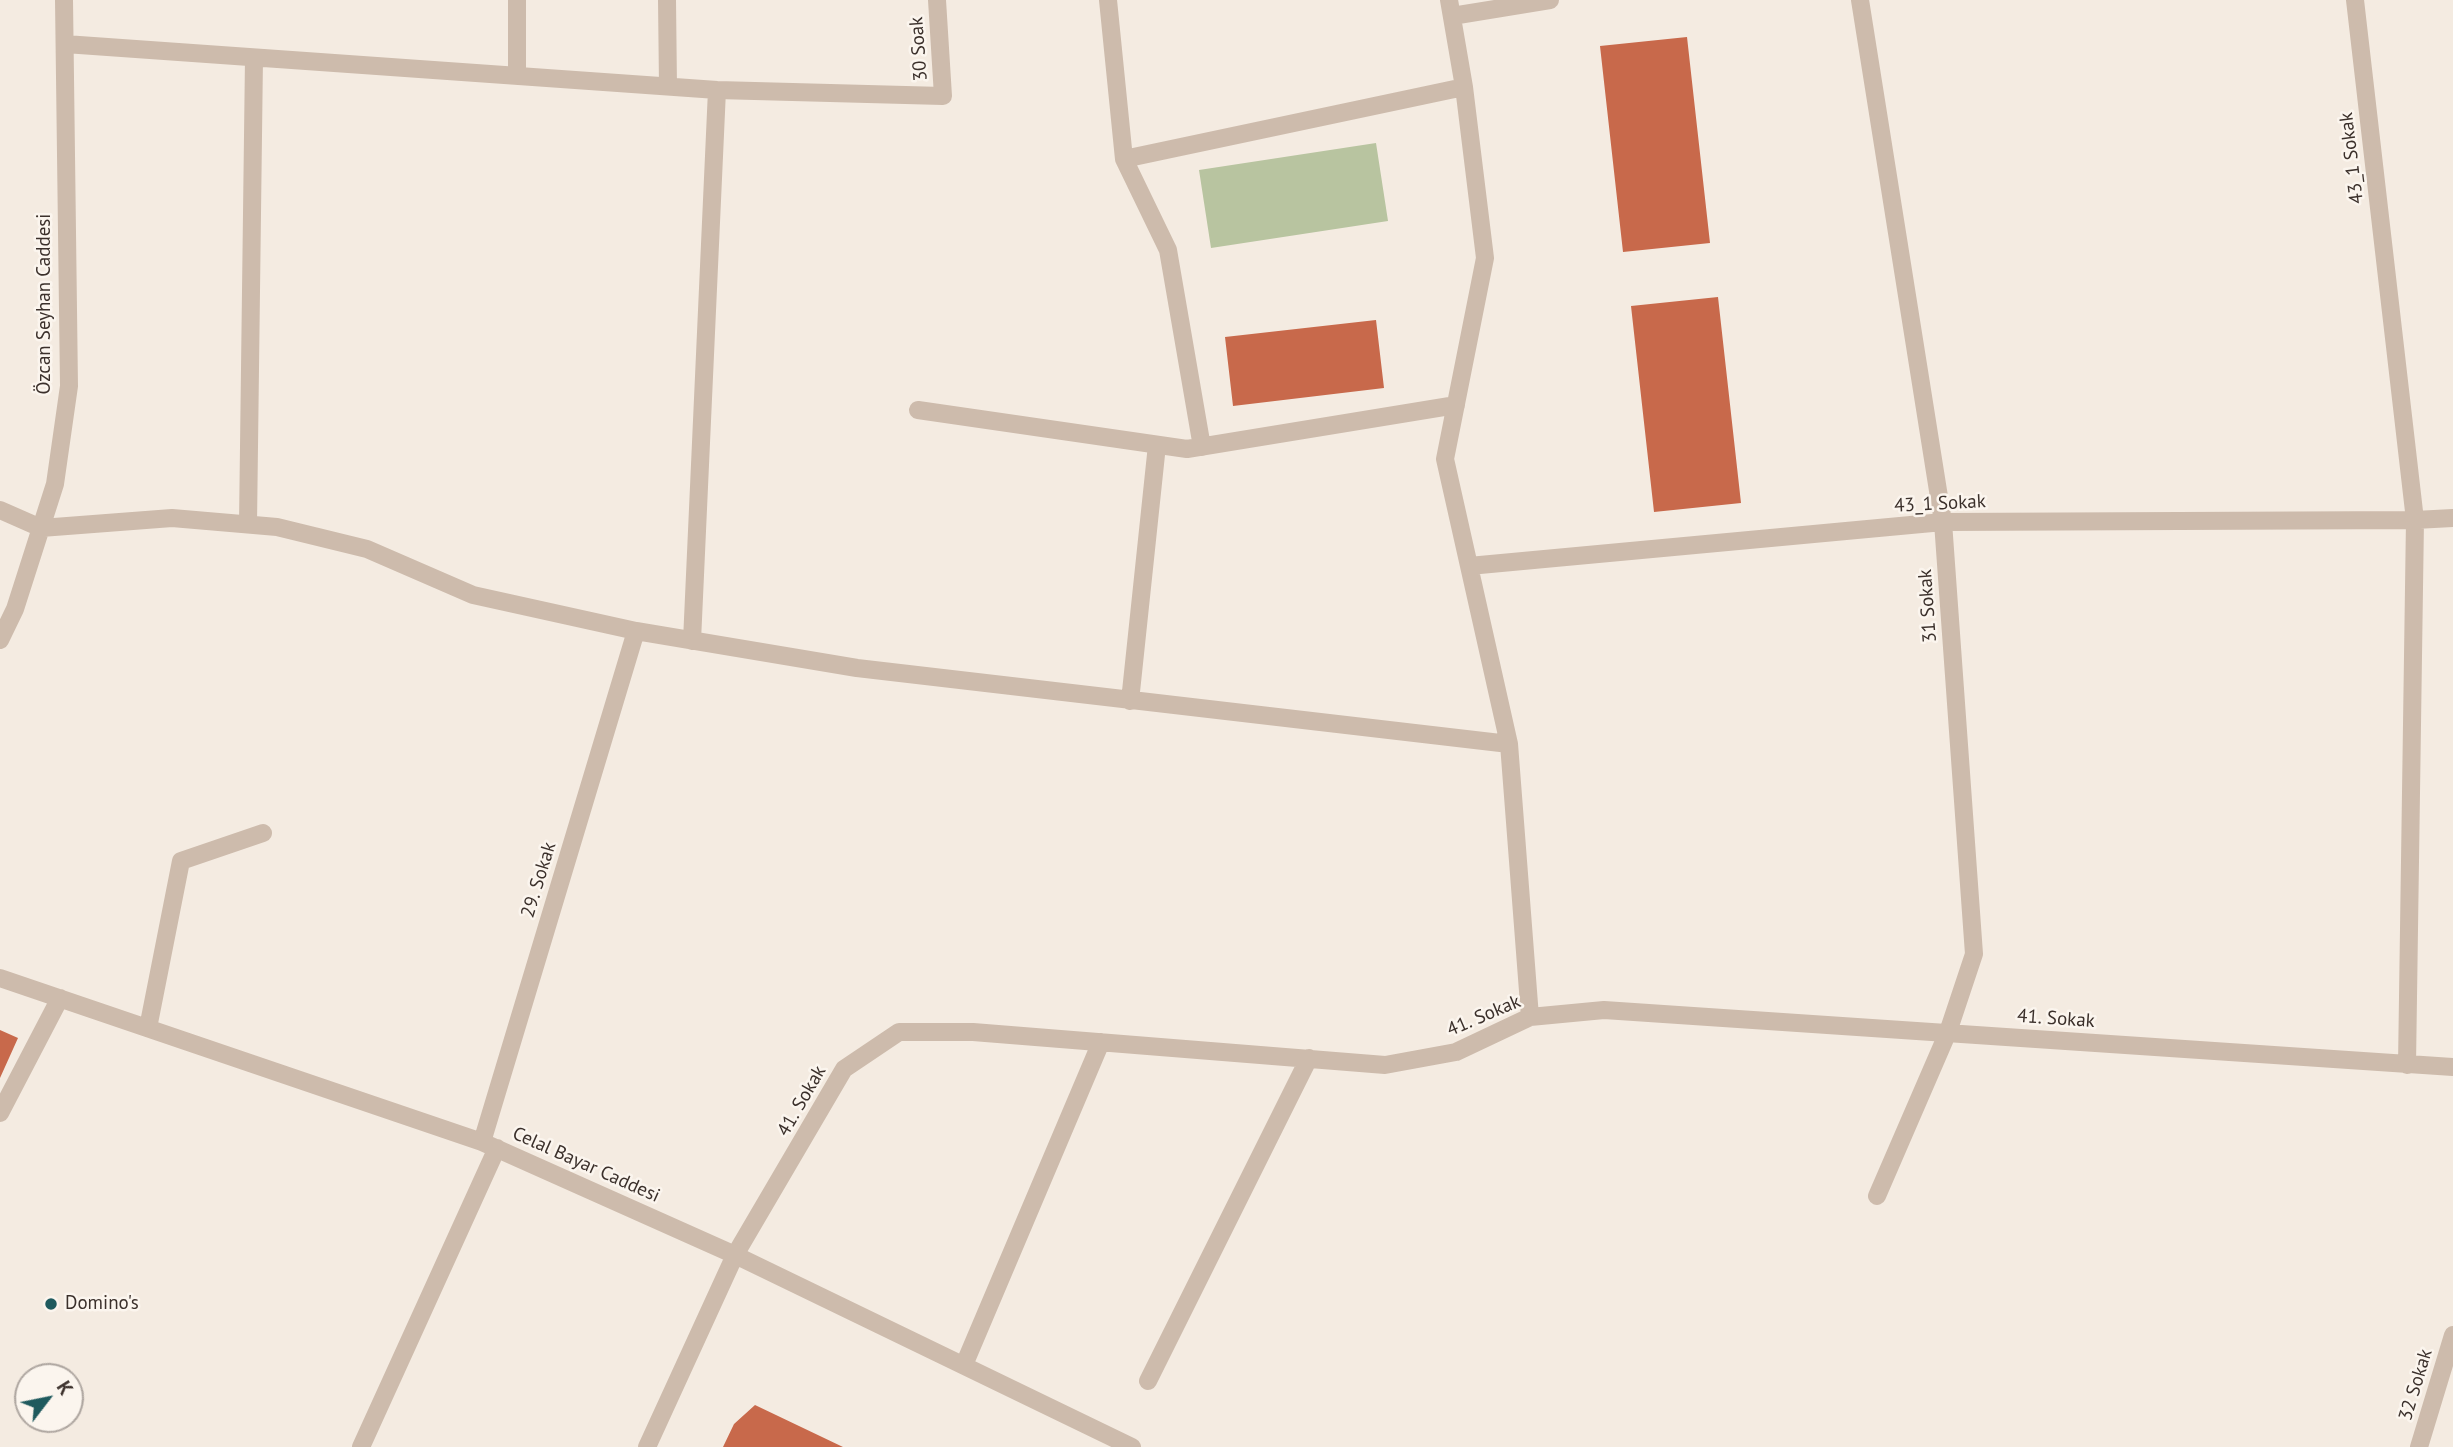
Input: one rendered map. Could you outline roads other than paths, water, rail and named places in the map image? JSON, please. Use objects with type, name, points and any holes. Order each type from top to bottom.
[{"type":"street","name":"Özcan Seyhan Caddesi","points":[[0,640],[15,609],[55,484],[69,386],[64,0]]},
{"type":"street","points":[[517,0],[517,76]]},
{"type":"street","points":[[667,0],[668,86]]},
{"type":"street","name":"30 Soak","points":[[717,90],[943,96],[937,0]]},
{"type":"street","points":[[1108,0],[1124,159],[1167,250],[1202,447]]},
{"type":"street","points":[[1530,1017],[1508,744],[1445,459],[1485,258],[1464,87],[1450,8],[1550,0]]},
{"type":"street","name":"31 Sokak","points":[[1860,0],[1943,522],[1974,954],[1948,1032],[1877,1196]]},
{"type":"street","name":"43_1 Sokak","points":[[2355,0],[2415,520]]},
{"type":"street","points":[[65,44],[717,90],[692,641]]},
{"type":"street","points":[[248,524],[254,58]]},
{"type":"street","points":[[1124,159],[1464,87]]},
{"type":"street","points":[[918,410],[1187,449],[1455,405]]},
{"type":"street","points":[[1130,701],[1157,444]]},
{"type":"street","points":[[0,510],[41,528],[172,518],[277,527],[367,549],[473,595],[692,641],[857,668],[1508,744]]},
{"type":"street","name":"43_1 Sokak","points":[[1469,566],[1943,522],[2453,518]]},
{"type":"street","points":[[2407,1065],[2415,520]]},
{"type":"street","name":"29. Sokak","points":[[361,1447],[490,1145],[636,631]]},
{"type":"street","points":[[148,1028],[181,861],[263,833]]},
{"type":"street","name":"Celal Bayar Caddesi","points":[[0,978],[490,1145],[735,1255],[1132,1447]]},
{"type":"street","points":[[0,1113],[60,998]]},
{"type":"street","name":"41. Sokak","points":[[647,1447],[735,1255],[844,1069],[899,1032],[973,1032],[1385,1065],[1456,1052],[1530,1017],[1604,1010],[2453,1067]]},
{"type":"street","points":[[964,1365],[1101,1042]]},
{"type":"street","points":[[1147,1381],[1310,1058]]},
{"type":"street","name":"32 Sokak","points":[[2419,1447],[2453,1335]]},
{"type":"place","name":"Domino's","points":[[51,1304]]}]
